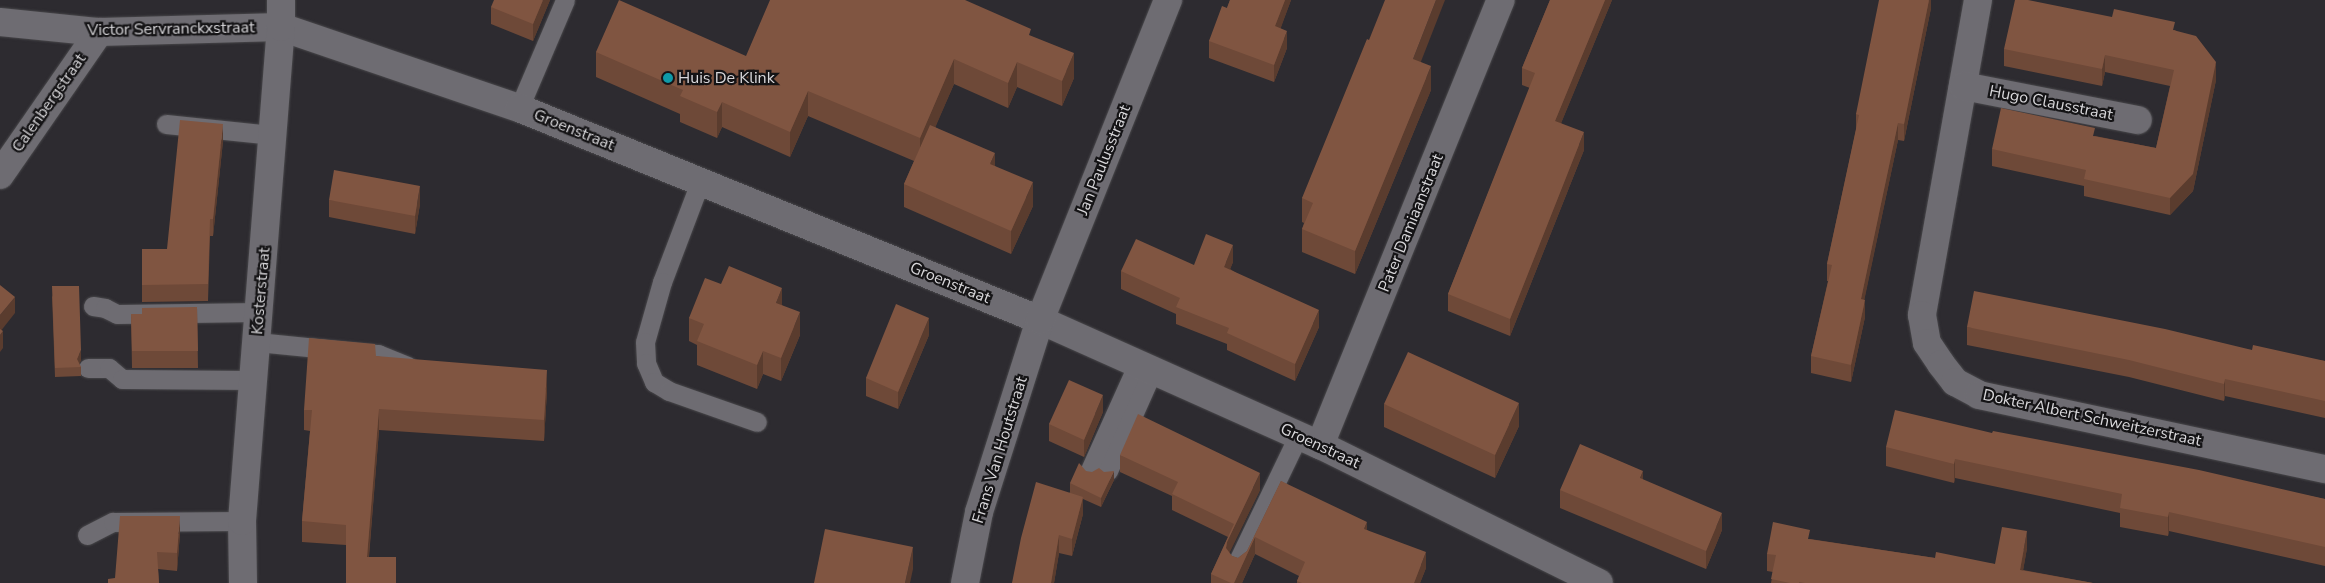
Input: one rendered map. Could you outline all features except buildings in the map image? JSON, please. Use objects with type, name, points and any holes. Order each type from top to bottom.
[{"type":"street","name":"Kosterstraat","points":[[243,583],[242,521],[282,27],[281,0]]},
{"type":"street","name":"Jan Paulusstraat","points":[[1040,320],[1168,0]]},
{"type":"street","name":"Pater Damiaanstraat","points":[[1309,441],[1500,0]]},
{"type":"street","name":"Dokter Albert Schweitzerstraat","points":[[1978,0],[1922,315],[1927,344],[1954,382],[1979,395],[2325,469]]},
{"type":"street","name":"Victor Servranckxstraat","points":[[0,22],[99,32],[282,27]]},
{"type":"street","name":"Groenstraat","points":[[282,27],[519,108],[1040,320],[1309,441],[1599,583]]},
{"type":"street","name":"Calenbergstraat","points":[[0,175],[99,32]]},
{"type":"street","name":"Hugo Clausstraat","points":[[1963,86],[2138,120]]},
{"type":"street","name":"Frans Van Houtstraat","points":[[965,583],[979,512],[1040,320]]},
{"type":"lane","points":[[519,108],[565,0]]},
{"type":"lane","points":[[166,124],[273,135]]},
{"type":"lane","points":[[700,182],[662,282],[645,342],[646,364],[654,382],[670,391],[756,422]]},
{"type":"lane","points":[[93,306],[105,308],[117,314],[259,312]]},
{"type":"lane","points":[[256,342],[378,354],[418,370],[428,370]]},
{"type":"lane","points":[[1099,470],[1146,367]]},
{"type":"lane","points":[[88,368],[109,368],[122,379],[254,380]]},
{"type":"lane","points":[[1237,563],[1309,441]]},
{"type":"lane","points":[[87,535],[113,522],[242,521]]},
{"type":"place","name":"Huis De Klink","points":[[668,78]]}]
